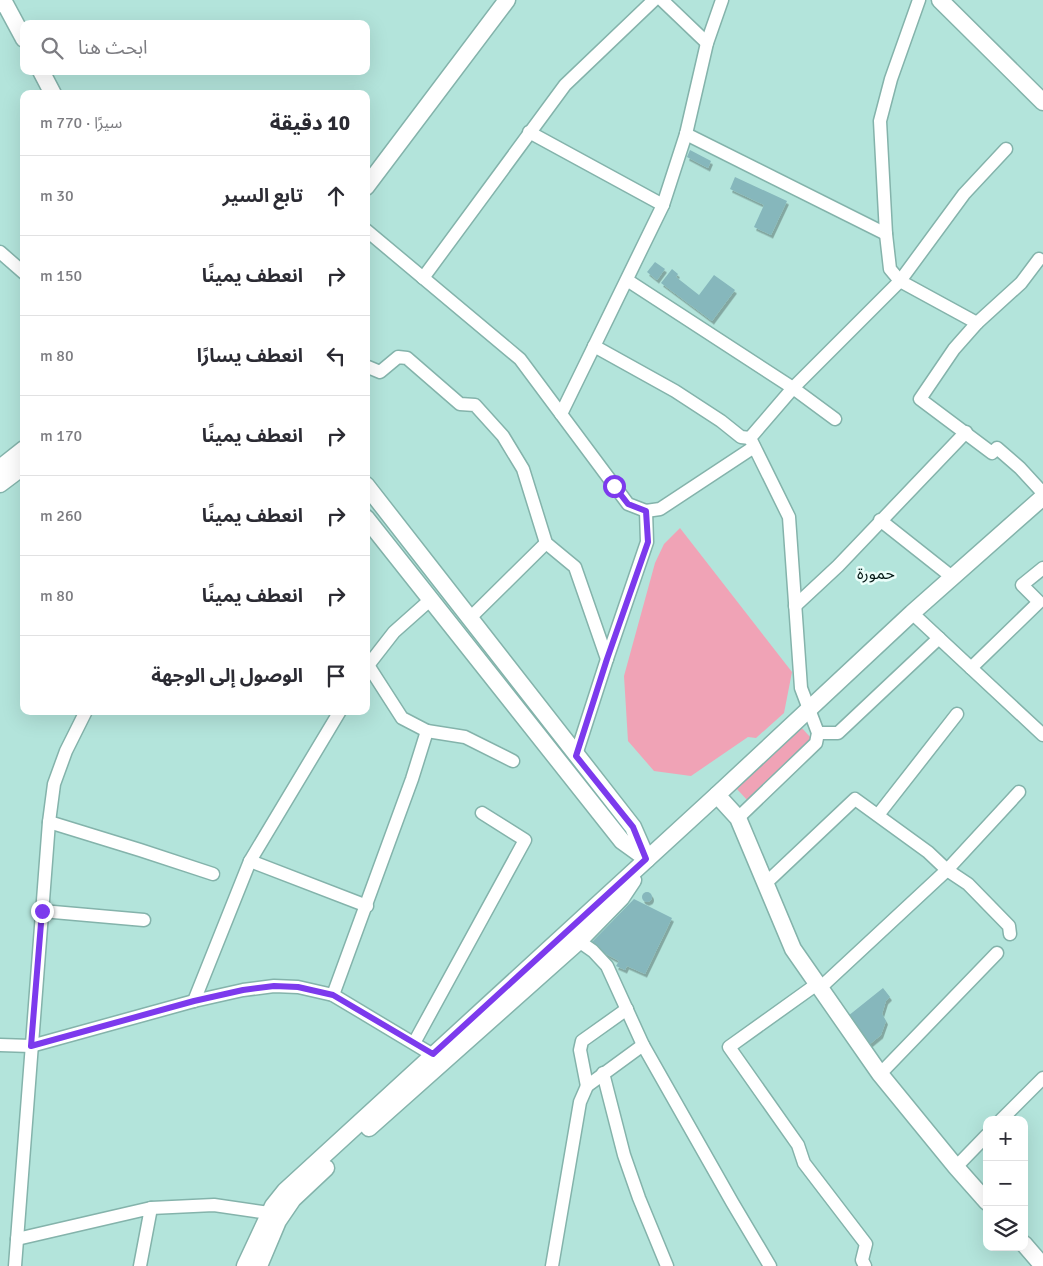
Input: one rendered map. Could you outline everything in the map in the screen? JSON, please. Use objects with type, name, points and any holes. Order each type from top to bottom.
[{"type":"main road","points":[[3,0],[20,32]]},
{"type":"main road","points":[[370,182],[507,0]]},
{"type":"main road","points":[[945,2],[1043,102]]},
{"type":"main road","points":[[43,75],[51,90]]},
{"type":"main road","points":[[0,468],[20,452]]},
{"type":"main road","points":[[0,484],[20,469]]},
{"type":"main road","points":[[370,490],[633,827],[646,859]]},
{"type":"main road","points":[[245,1266],[269,1213],[285,1191],[433,1054],[621,898],[646,859],[912,613],[1043,495]]},
{"type":"main road","points":[[370,524],[622,842],[646,859]]},
{"type":"main road","points":[[717,795],[738,818],[793,949],[880,1074],[983,1197]]},
{"type":"main road","points":[[259,1266],[278,1221],[293,1199],[573,936]]},
{"type":"main road","points":[[1028,1249],[1043,1266]]},
{"type":"street","points":[[423,278],[565,85],[654,0]]},
{"type":"street","points":[[662,0],[707,42]]},
{"type":"street","points":[[561,414],[663,206],[686,134],[707,42],[722,0]]},
{"type":"street","points":[[919,0],[891,79],[880,121],[886,234],[890,269],[900,281],[977,323]]},
{"type":"street","points":[[529,132],[663,206]]},
{"type":"street","points":[[686,134],[886,234]]},
{"type":"street","points":[[370,233],[520,359],[628,504],[646,511],[660,509],[752,442],[793,388],[900,281],[964,194],[1006,149]]},
{"type":"street","points":[[0,252],[20,270]]},
{"type":"street","points":[[1039,259],[1021,282],[977,323],[954,349],[920,399],[992,453],[997,448],[1020,468],[1043,495]]},
{"type":"street","points":[[627,280],[793,388],[835,419]]},
{"type":"street","points":[[594,346],[675,391],[721,421],[741,437],[752,442],[789,517],[801,688],[818,733],[816,743],[738,818]]},
{"type":"street","points":[[370,368],[380,372],[398,357],[407,358],[460,404],[475,405],[503,436],[523,469],[546,544],[575,568],[607,659]]},
{"type":"street","points":[[795,606],[838,566],[966,432]]},
{"type":"street","points":[[576,756],[607,659],[648,542],[646,511]]},
{"type":"street","points":[[880,520],[952,577]]},
{"type":"street","points":[[470,618],[546,544]]},
{"type":"street","points":[[971,668],[1039,602],[1022,584],[1043,568]]},
{"type":"street","points":[[370,661],[394,632],[430,600]]},
{"type":"street","points":[[912,613],[1043,735]]},
{"type":"street","points":[[818,733],[838,732],[939,638]]},
{"type":"street","points":[[370,670],[402,718],[427,731],[465,737],[514,761]]},
{"type":"street","points":[[878,815],[957,714]]},
{"type":"street","points":[[15,1266],[48,822],[54,784],[66,751],[84,715]]},
{"type":"street","points":[[194,1001],[250,861],[338,715]]},
{"type":"street","points":[[333,995],[367,906],[427,731]]},
{"type":"street","points":[[865,1266],[862,1260],[866,1244],[804,1164],[798,1144],[729,1047],[818,986],[947,870],[1019,792]]},
{"type":"street","points":[[765,884],[855,799],[928,852],[947,870],[968,884],[1008,926],[1010,934]]},
{"type":"street","points":[[414,1043],[526,840],[482,812]]},
{"type":"street","points":[[48,822],[213,874]]},
{"type":"street","points":[[250,861],[367,906]]},
{"type":"street","points":[[42,911],[144,920]]},
{"type":"street","points":[[573,936],[593,951],[607,966],[643,1045],[770,1266]]},
{"type":"street","points":[[880,1074],[997,953]]},
{"type":"street","points":[[0,1045],[31,1046],[194,1001],[243,990],[274,986],[298,987],[333,995],[433,1054]]},
{"type":"street","points":[[587,1086],[580,1050],[582,1041],[627,1009]]},
{"type":"street","points":[[552,1266],[580,1102],[587,1086],[643,1045]]},
{"type":"street","points":[[603,1074],[624,1155],[639,1198],[667,1266]]},
{"type":"street","points":[[1005,1116],[1043,1078]]},
{"type":"street","points":[[956,1167],[983,1139]]},
{"type":"street","points":[[17,1239],[151,1208],[214,1205],[269,1213]]},
{"type":"street","points":[[140,1266],[151,1208]]},
{"type":"shaded area","points":[[680,528],[792,672],[784,713],[756,738],[748,737],[691,776],[654,771],[628,741],[624,676],[655,563],[664,544]]},
{"type":"shaded area","points":[[800,726],[812,739],[748,801],[736,788]]},
{"type":"building","points":[[690,150],[711,161],[708,168],[687,157]]},
{"type":"building","points":[[735,177],[787,201],[771,235],[754,227],[764,205],[730,189]]},
{"type":"building","points":[[655,262],[665,269],[657,280],[647,272]]},
{"type":"building","points":[[672,269],[678,274],[676,277],[699,295],[714,275],[735,290],[712,321],[661,283]]},
{"type":"building","points":[[645,892],[649,892],[652,897],[651,901],[645,902],[642,899],[642,895]]},
{"type":"building","points":[[634,899],[672,918],[645,974],[627,966],[625,970],[616,966],[619,961],[604,953],[592,942]]},
{"type":"building","points":[[883,988],[890,997],[886,1001],[882,1014],[886,1021],[881,1035],[870,1044],[848,1016]]},
{"type":"district","name":"حمورة","points":[[876,574]]},
{"type":"route","points":[[42,911],[31,1046],[194,1001],[243,990],[274,986],[298,987],[333,995],[433,1054],[646,859],[633,827],[576,756],[607,659],[648,542],[646,511],[628,504],[614,486]]}]
